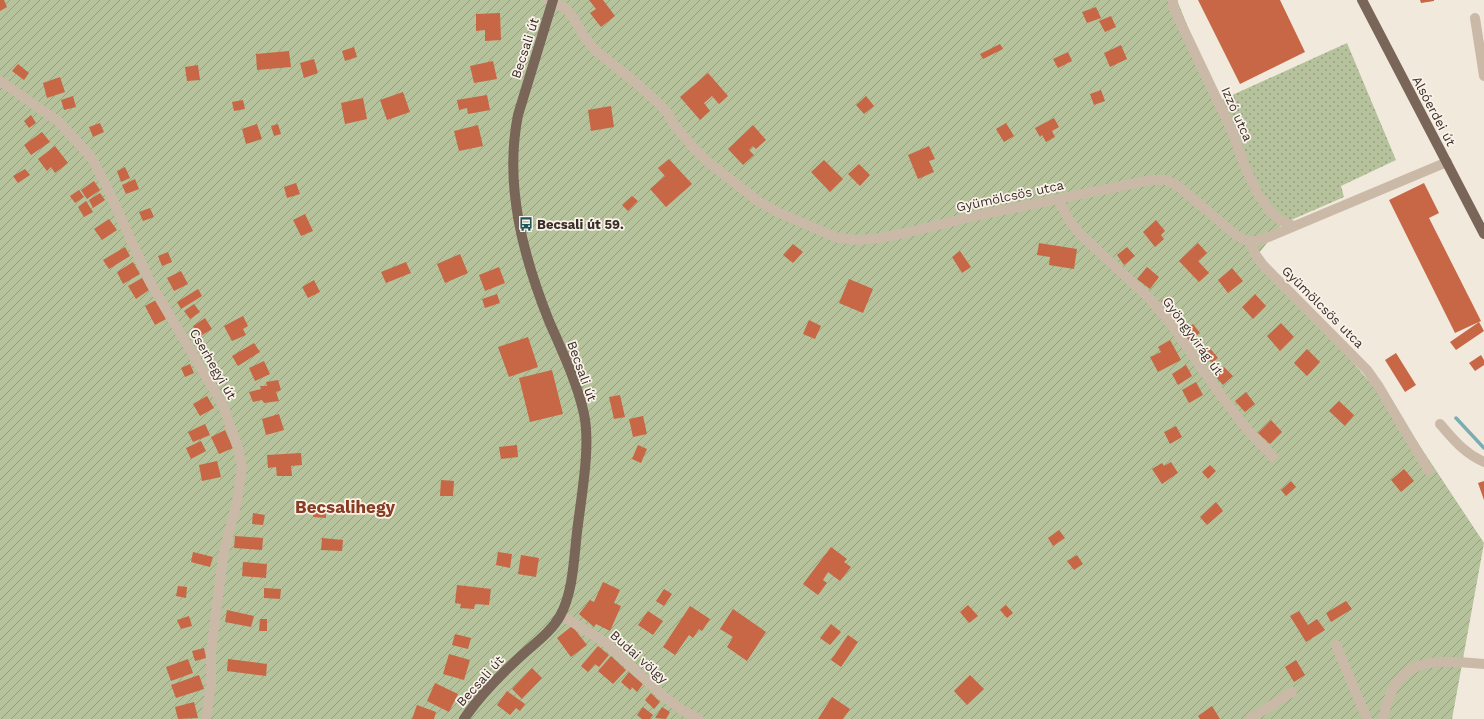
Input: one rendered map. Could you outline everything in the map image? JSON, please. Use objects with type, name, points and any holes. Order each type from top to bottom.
[{"type":"main road","name":"Alsóerdei út","points":[[1362,0],[1484,234]]},
{"type":"main road","name":"Becsali út","points":[[464,719],[494,682],[553,626],[561,615],[569,593],[583,476],[586,437],[584,415],[574,384],[545,309],[530,263],[517,211],[513,163],[514,135],[518,115],[551,1]]},
{"type":"street","name":"Izzó utca","points":[[1173,0],[1173,7],[1232,131],[1245,167],[1258,194],[1269,210],[1280,220],[1294,226]]},
{"type":"street","name":"Gyümölcsös utca","points":[[551,1],[567,4],[583,35],[595,50],[657,102],[667,112],[675,126],[708,162],[758,200],[777,212],[838,238],[860,240],[880,238],[1058,198],[1151,180],[1166,180],[1178,186],[1237,236],[1250,242],[1255,254],[1263,265],[1367,370],[1379,387],[1429,471]]},
{"type":"street","points":[[1475,18],[1484,76]]},
{"type":"street","name":"Cserhegyi út","points":[[0,81],[58,121],[96,166],[151,284],[223,405],[232,427],[242,467],[237,501],[223,556],[211,654],[211,683],[206,719]]},
{"type":"street","points":[[1250,242],[1266,238],[1447,162]]},
{"type":"street","name":"Gyöngyvirág út","points":[[1058,198],[1069,220],[1080,234],[1150,299],[1171,324],[1220,394],[1246,428],[1273,457]]},
{"type":"street","points":[[1440,424],[1461,448],[1484,462]]},
{"type":"street","name":"Budai völgy","points":[[561,615],[606,643],[662,695],[682,710],[699,719]]},
{"type":"street","points":[[1336,645],[1367,719]]},
{"type":"street","points":[[1383,719],[1394,687],[1400,678],[1410,670],[1420,665],[1448,661],[1484,664]]},
{"type":"street","points":[[1250,719],[1292,692]]},
{"type":"green space","points":[[0,0],[1177,0],[1247,174],[1282,224],[1259,253],[1404,422],[1484,543],[1452,719],[0,719]]},
{"type":"green space","points":[[1347,43],[1396,160],[1341,186],[1344,197],[1282,224],[1247,174],[1219,101]]},
{"type":"building","points":[[0,0],[4,0],[7,7],[0,11]]},
{"type":"building","points":[[589,0],[603,0],[615,16],[601,27],[590,13],[596,9]]},
{"type":"building","points":[[1198,0],[1280,0],[1305,52],[1240,84]]},
{"type":"building","points":[[1420,0],[1434,0],[1434,1],[1421,3]]},
{"type":"building","points":[[1096,7],[1101,18],[1087,23],[1082,12]]},
{"type":"building","points":[[500,13],[501,40],[485,41],[485,30],[476,31],[476,14]]},
{"type":"building","points":[[1111,16],[1116,27],[1105,32],[1099,21]]},
{"type":"building","points":[[1000,44],[1003,49],[983,59],[980,54]]},
{"type":"building","points":[[1121,45],[1127,59],[1110,67],[1104,53]]},
{"type":"building","points":[[354,47],[357,57],[345,61],[342,51]]},
{"type":"building","points":[[289,51],[291,67],[257,70],[256,54]]},
{"type":"building","points":[[1068,52],[1072,61],[1058,68],[1053,59]]},
{"type":"building","points":[[314,59],[318,73],[304,78],[300,63]]},
{"type":"building","points":[[493,61],[497,79],[474,83],[470,66]]},
{"type":"building","points":[[18,64],[29,73],[24,80],[12,71]]},
{"type":"building","points":[[198,65],[200,80],[187,81],[185,67]]},
{"type":"building","points":[[708,73],[728,96],[719,104],[712,96],[704,103],[710,111],[700,120],[680,97]]},
{"type":"building","points":[[60,77],[65,92],[47,98],[43,83]]},
{"type":"building","points":[[1101,90],[1105,101],[1094,105],[1090,94]]},
{"type":"building","points":[[403,92],[410,112],[387,120],[380,100]]},
{"type":"building","points":[[487,95],[490,110],[468,114],[467,108],[459,110],[457,100]]},
{"type":"building","points":[[73,96],[76,107],[64,110],[61,100]]},
{"type":"building","points":[[866,96],[874,106],[864,114],[856,105]]},
{"type":"building","points":[[363,98],[367,119],[345,124],[341,103]]},
{"type":"building","points":[[243,100],[245,109],[234,111],[232,102]]},
{"type":"building","points":[[611,106],[614,127],[591,131],[588,110]]},
{"type":"building","points":[[31,115],[36,123],[29,128],[24,121]]},
{"type":"building","points":[[1054,118],[1059,127],[1052,131],[1055,137],[1046,142],[1042,135],[1040,137],[1035,128]]},
{"type":"building","points":[[100,123],[104,132],[93,137],[89,127]]},
{"type":"building","points":[[1006,123],[1014,136],[1004,142],[996,129]]},
{"type":"building","points":[[257,124],[262,139],[246,144],[242,129]]},
{"type":"building","points":[[278,124],[281,134],[274,136],[271,126]]},
{"type":"building","points":[[478,125],[483,146],[459,151],[454,131]]},
{"type":"building","points":[[753,125],[766,140],[756,149],[753,146],[749,150],[754,155],[743,165],[728,149]]},
{"type":"building","points":[[42,132],[50,142],[31,155],[24,145]]},
{"type":"building","points":[[55,146],[68,163],[55,173],[51,167],[47,171],[38,159]]},
{"type":"building","points":[[929,146],[935,159],[929,161],[934,172],[918,179],[908,155]]},
{"type":"building","points":[[669,159],[692,184],[666,207],[650,189],[665,176],[658,168]]},
{"type":"building","points":[[824,160],[843,179],[830,192],[811,172]]},
{"type":"building","points":[[859,164],[870,175],[860,186],[848,174]]},
{"type":"building","points":[[125,167],[130,178],[121,182],[117,171]]},
{"type":"building","points":[[25,169],[30,175],[18,183],[13,176]]},
{"type":"building","points":[[135,179],[139,189],[126,194],[122,185]]},
{"type":"building","points":[[94,181],[100,190],[87,199],[81,190]]},
{"type":"building","points":[[296,183],[300,194],[287,198],[284,187]]},
{"type":"building","points":[[1424,183],[1439,213],[1429,218],[1481,321],[1455,333],[1389,200]]},
{"type":"building","points":[[79,190],[84,197],[75,203],[70,196]]},
{"type":"building","points":[[100,193],[105,200],[93,208],[89,200]]},
{"type":"building","points":[[632,196],[638,201],[628,211],[622,205]]},
{"type":"building","points":[[86,201],[93,212],[84,217],[78,207]]},
{"type":"building","points":[[150,208],[154,217],[143,221],[139,212]]},
{"type":"building","points":[[305,214],[313,231],[301,236],[293,220]]},
{"type":"building","points":[[109,219],[117,230],[102,240],[94,229]]},
{"type":"building","points":[[1156,220],[1165,231],[1161,235],[1164,239],[1155,247],[1143,232]]},
{"type":"building","points":[[1039,243],[1077,249],[1074,269],[1049,265],[1050,257],[1037,255]]},
{"type":"building","points":[[1198,243],[1207,253],[1198,261],[1209,273],[1199,282],[1179,261]]},
{"type":"building","points":[[793,244],[803,252],[793,263],[783,255]]},
{"type":"building","points":[[125,247],[130,256],[109,269],[103,260]]},
{"type":"building","points":[[1127,247],[1135,256],[1124,265],[1117,255]]},
{"type":"building","points":[[960,251],[971,267],[962,273],[952,257]]},
{"type":"building","points":[[168,252],[172,262],[162,266],[158,256]]},
{"type":"building","points":[[460,254],[468,273],[445,283],[437,264]]},
{"type":"building","points":[[133,262],[140,274],[123,284],[117,272]]},
{"type":"building","points":[[406,262],[411,273],[386,283],[381,272]]},
{"type":"building","points":[[499,267],[505,283],[485,291],[479,275]]},
{"type":"building","points":[[1147,267],[1159,277],[1150,289],[1137,279]]},
{"type":"building","points":[[1232,268],[1243,281],[1228,293],[1218,280]]},
{"type":"building","points":[[181,271],[188,284],[174,291],[167,278]]},
{"type":"building","points":[[142,278],[149,290],[136,299],[128,286]]},
{"type":"building","points":[[849,279],[873,289],[863,313],[839,303]]},
{"type":"building","points":[[314,280],[320,292],[308,298],[302,287]]},
{"type":"building","points":[[198,289],[202,296],[181,309],[177,302]]},
{"type":"building","points":[[497,294],[500,303],[485,308],[482,299]]},
{"type":"building","points":[[1255,294],[1266,306],[1253,319],[1242,307]]},
{"type":"building","points":[[1168,296],[1173,304],[1166,309],[1161,301]]},
{"type":"building","points":[[156,300],[166,319],[155,325],[145,306]]},
{"type":"building","points":[[194,304],[200,312],[190,319],[184,311]]},
{"type":"building","points":[[243,316],[248,326],[243,329],[246,335],[232,341],[224,326]]},
{"type":"building","points":[[205,318],[212,329],[199,337],[193,326]]},
{"type":"building","points":[[809,320],[821,326],[815,339],[803,334]]},
{"type":"building","points":[[1479,322],[1484,331],[1456,350],[1450,342]]},
{"type":"building","points":[[1281,323],[1294,337],[1280,351],[1267,336]]},
{"type":"building","points":[[1193,324],[1200,333],[1189,341],[1182,332]]},
{"type":"building","points":[[528,337],[538,367],[509,377],[498,347]]},
{"type":"building","points":[[1170,340],[1181,360],[1158,372],[1150,357],[1161,352],[1158,347]]},
{"type":"building","points":[[254,343],[260,352],[238,366],[232,356]]},
{"type":"building","points":[[1208,346],[1218,358],[1212,363],[1201,352]]},
{"type":"building","points":[[1307,349],[1320,362],[1307,376],[1294,363]]},
{"type":"building","points":[[1396,353],[1416,385],[1405,392],[1385,360]]},
{"type":"building","points":[[1481,355],[1484,360],[1484,365],[1475,371],[1469,363]]},
{"type":"building","points":[[264,361],[270,374],[255,381],[249,368]]},
{"type":"building","points":[[190,364],[194,373],[185,377],[181,368]]},
{"type":"building","points":[[1186,365],[1192,376],[1178,385],[1172,374]]},
{"type":"building","points":[[1224,367],[1233,376],[1223,385],[1215,376]]},
{"type":"building","points":[[552,370],[563,414],[530,422],[519,378]]},
{"type":"building","points":[[278,380],[281,390],[276,392],[279,401],[264,403],[262,400],[253,402],[249,392],[261,389],[260,386],[267,386],[266,382]]},
{"type":"building","points":[[1196,382],[1203,395],[1189,403],[1182,390]]},
{"type":"building","points":[[1246,392],[1255,404],[1245,412],[1235,401]]},
{"type":"building","points":[[620,395],[625,417],[614,419],[609,397]]},
{"type":"building","points":[[207,396],[214,408],[200,416],[193,404]]},
{"type":"building","points":[[1339,401],[1354,415],[1345,426],[1329,411]]},
{"type":"building","points":[[279,414],[284,430],[266,435],[262,419]]},
{"type":"building","points":[[643,416],[647,434],[633,437],[629,419]]},
{"type":"building","points":[[1271,420],[1282,432],[1270,444],[1258,433]]},
{"type":"building","points":[[205,424],[210,435],[193,442],[188,432]]},
{"type":"building","points":[[1176,426],[1182,437],[1170,444],[1164,432]]},
{"type":"building","points":[[225,430],[233,448],[219,454],[211,437]]},
{"type":"building","points":[[201,441],[206,451],[191,459],[186,448]]},
{"type":"building","points":[[517,445],[518,457],[501,459],[499,447]]},
{"type":"building","points":[[638,445],[647,449],[641,463],[632,459]]},
{"type":"building","points":[[301,453],[302,465],[291,466],[292,476],[277,476],[276,467],[268,468],[267,455]]},
{"type":"building","points":[[217,461],[221,477],[202,481],[199,465]]},
{"type":"building","points":[[1171,462],[1178,473],[1162,484],[1152,469],[1162,463],[1164,466]]},
{"type":"building","points":[[1210,465],[1216,471],[1208,479],[1202,472]]},
{"type":"building","points":[[1404,469],[1414,481],[1401,492],[1391,480]]},
{"type":"building","points":[[441,480],[454,481],[453,496],[440,496]]},
{"type":"building","points":[[1291,481],[1296,487],[1286,496],[1281,490]]},
{"type":"building","points":[[1484,481],[1484,500],[1478,483]]},
{"type":"building","points":[[1216,502],[1223,511],[1207,525],[1200,517]]},
{"type":"building","points":[[313,509],[326,509],[326,518],[313,517]]},
{"type":"building","points":[[253,513],[265,515],[263,525],[252,524]]},
{"type":"building","points":[[1059,530],[1065,538],[1053,546],[1048,538]]},
{"type":"building","points":[[235,536],[263,538],[262,550],[234,548]]},
{"type":"building","points":[[322,538],[343,540],[342,551],[321,550]]},
{"type":"building","points":[[831,547],[847,559],[844,562],[851,567],[840,581],[828,572],[823,580],[827,583],[818,595],[803,584]]},
{"type":"building","points":[[193,552],[213,557],[210,567],[191,562]]},
{"type":"building","points":[[498,552],[512,554],[510,568],[496,565]]},
{"type":"building","points":[[521,555],[539,558],[536,577],[518,574]]},
{"type":"building","points":[[1077,555],[1083,564],[1074,570],[1067,561]]},
{"type":"building","points":[[243,562],[267,564],[266,578],[242,576]]},
{"type":"building","points":[[603,582],[620,590],[614,603],[621,606],[610,631],[596,624],[594,627],[579,614],[590,600],[594,602]]},
{"type":"building","points":[[457,585],[491,589],[489,605],[475,604],[474,609],[460,608],[461,604],[455,603]]},
{"type":"building","points":[[178,586],[187,587],[186,598],[176,596]]},
{"type":"building","points":[[264,588],[281,589],[280,599],[264,598]]},
{"type":"building","points":[[664,589],[672,594],[664,606],[656,601]]},
{"type":"building","points":[[1346,601],[1352,609],[1331,622],[1326,613]]},
{"type":"building","points":[[968,605],[978,616],[969,623],[960,612]]},
{"type":"building","points":[[1006,605],[1013,613],[1007,618],[1000,610]]},
{"type":"building","points":[[690,606],[710,619],[702,631],[699,629],[693,638],[689,635],[675,655],[663,647]]},
{"type":"building","points":[[733,609],[766,632],[747,661],[727,647],[733,637],[720,629]]},
{"type":"building","points":[[227,610],[254,616],[251,627],[225,622]]},
{"type":"building","points":[[648,611],[663,621],[653,635],[638,625]]},
{"type":"building","points":[[1299,611],[1308,625],[1317,619],[1325,630],[1306,642],[1290,616]]},
{"type":"building","points":[[189,616],[192,626],[181,629],[177,620]]},
{"type":"building","points":[[260,619],[267,619],[267,631],[259,631]]},
{"type":"building","points":[[831,624],[841,632],[830,645],[820,638]]},
{"type":"building","points":[[572,626],[587,645],[571,657],[557,638]]},
{"type":"building","points":[[455,634],[471,638],[468,649],[452,645]]},
{"type":"building","points":[[848,635],[858,642],[841,667],[831,660]]},
{"type":"building","points":[[598,646],[609,655],[599,667],[595,664],[588,672],[581,666]]},
{"type":"building","points":[[204,648],[206,658],[195,661],[192,651]]},
{"type":"building","points":[[449,654],[470,660],[464,680],[443,674]]},
{"type":"building","points":[[611,656],[626,670],[613,684],[598,671]]},
{"type":"building","points":[[188,659],[193,673],[171,681],[166,667]]},
{"type":"building","points":[[228,659],[267,664],[266,676],[227,671]]},
{"type":"building","points":[[1296,660],[1305,675],[1294,682],[1285,667]]},
{"type":"building","points":[[532,668],[542,678],[522,699],[512,689]]},
{"type":"building","points":[[629,672],[643,684],[637,692],[632,687],[630,690],[621,682]]},
{"type":"building","points":[[199,675],[204,689],[176,698],[171,685]]},
{"type":"building","points":[[970,675],[984,689],[967,705],[954,691]]},
{"type":"building","points":[[435,683],[458,694],[449,712],[427,701]]},
{"type":"building","points":[[507,691],[525,704],[520,711],[516,708],[510,715],[497,705]]},
{"type":"building","points":[[651,693],[660,702],[654,709],[645,700]]},
{"type":"building","points":[[832,697],[850,709],[843,719],[818,719]]},
{"type":"building","points":[[194,702],[198,718],[178,719],[175,707]]},
{"type":"building","points":[[417,705],[436,712],[434,719],[412,719]]},
{"type":"building","points":[[1212,706],[1220,719],[1200,719],[1198,716]]},
{"type":"building","points":[[643,707],[653,715],[650,719],[642,719],[637,715]]},
{"type":"building","points":[[662,707],[670,712],[666,719],[655,718]]},
{"type":"waterway","points":[[1456,418],[1484,448]]},
{"type":"place","name":"Becsali út 59.","points":[[526,224]]},
{"type":"district","name":"Becsalihegy","points":[[345,507]]}]
